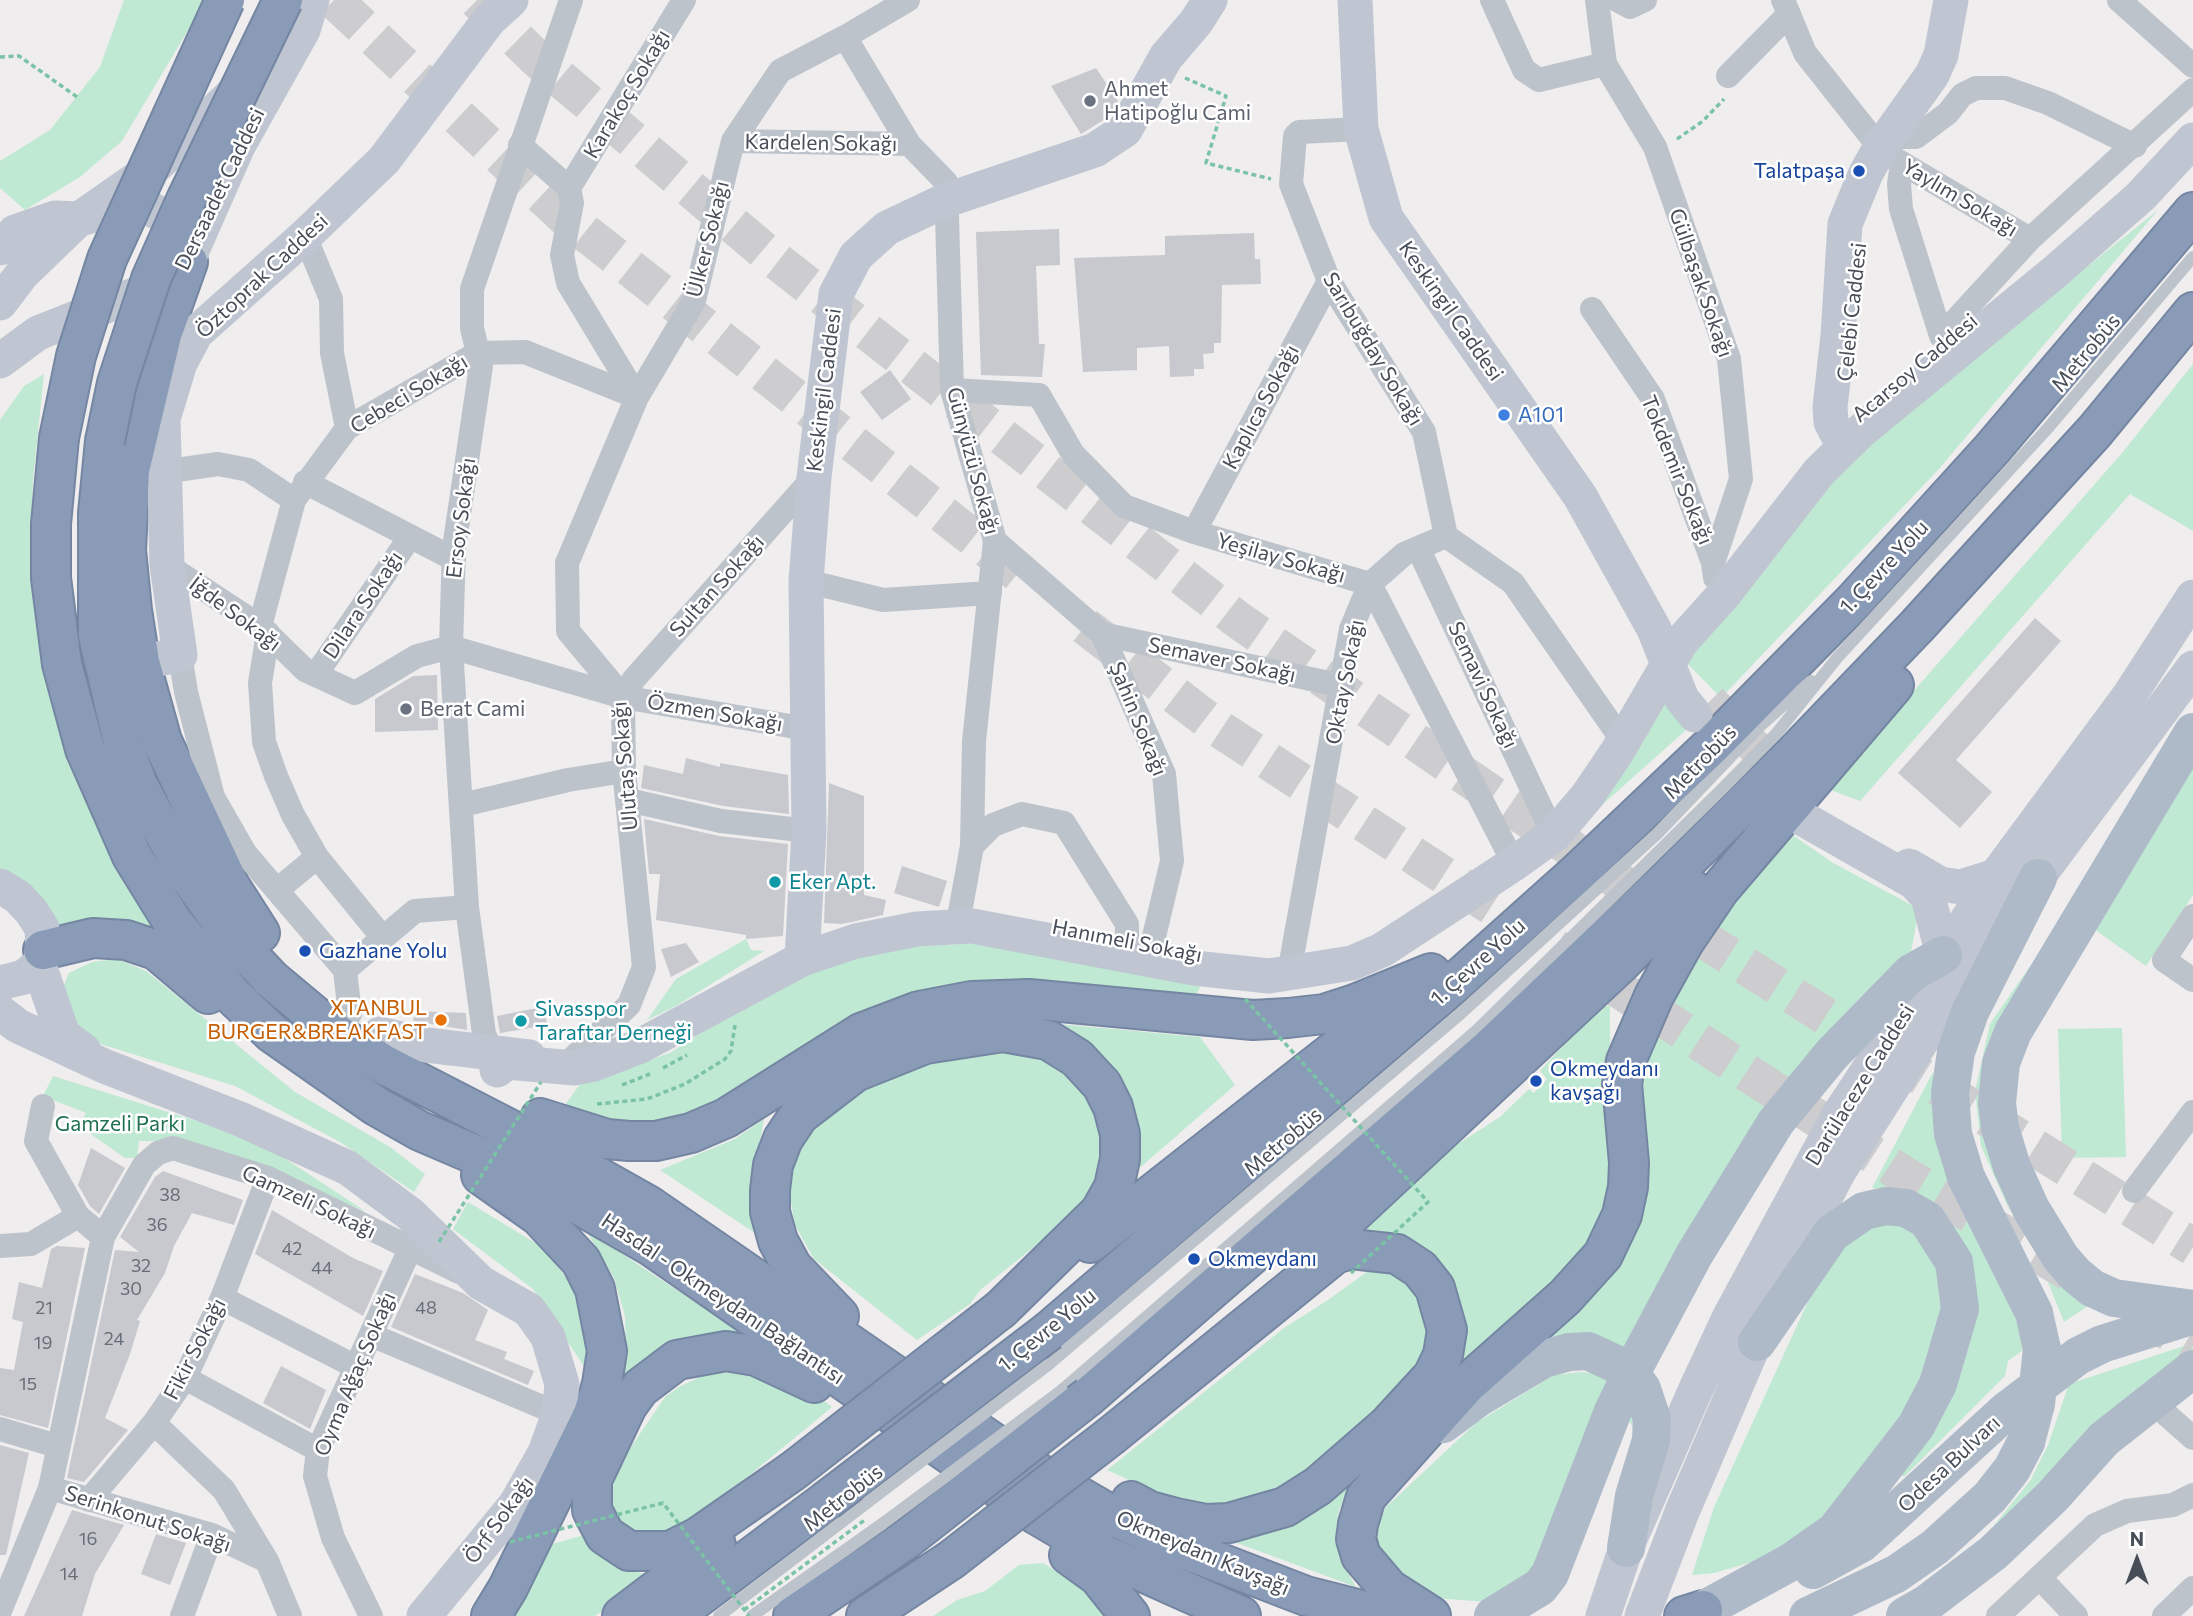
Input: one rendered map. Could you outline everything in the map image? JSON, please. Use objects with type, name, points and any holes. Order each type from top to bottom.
[{"type":"highway","name":"Hasdal - Okmeydanı Bağlantısı","points":[[225,0],[107,259],[76,356],[59,438],[51,524],[52,589],[62,664],[85,749],[132,856],[172,921],[232,995],[272,1033],[365,1098],[420,1130],[539,1182],[599,1214],[661,1253],[897,1415],[1022,1484]]},
{"type":"highway","name":"Hasdal - Okmeydanı Bağlantısı","points":[[283,0],[151,279],[117,383],[105,441],[98,513],[98,636],[104,670],[138,785],[203,900],[271,979],[338,1035],[383,1064],[552,1151],[648,1205],[859,1350],[1022,1484]]},
{"type":"highway","name":"1. Çevre Yolu","points":[[673,1616],[826,1501],[1048,1348],[1215,1191],[1575,875],[1712,745],[1853,602],[1992,449],[2193,212]]},
{"type":"highway","points":[[188,262],[158,348],[129,481],[126,550],[140,662],[162,741],[230,886],[260,933]]},
{"type":"highway","points":[[793,1616],[893,1532],[1075,1393],[1384,1142],[1597,947],[1796,752],[2095,431],[2193,312]]},
{"type":"highway","points":[[1431,1616],[1389,1589],[1373,1574],[1361,1556],[1356,1539],[1366,1497],[1466,1385],[1565,1297],[1603,1255],[1622,1215],[1628,1187],[1629,1163],[1622,1084],[1626,1060],[1654,996],[1684,942],[1720,889],[2041,514],[2095,431]]},
{"type":"highway","points":[[100,601],[153,775],[210,874],[260,933],[365,1024],[521,1087],[607,1139],[656,1141],[691,1133],[726,1118],[861,1033],[919,1011],[971,1001],[1029,999],[1253,1020],[1288,1018],[1324,1014],[1431,972]]},
{"type":"highway","points":[[1183,1376],[1217,1340],[1619,965],[1845,742]]},
{"type":"highway","points":[[897,1415],[844,1397],[756,1356],[726,1351],[677,1360],[640,1388],[627,1406],[592,1480],[592,1510],[605,1535],[629,1551],[670,1551],[698,1537],[793,1471],[1001,1308],[1148,1198],[1431,972],[1508,914],[1575,875]]},
{"type":"highway","points":[[41,958],[93,938],[126,940],[156,950],[231,1011],[272,1033]]},
{"type":"highway","points":[[859,1350],[845,1322],[792,1267],[778,1241],[770,1212],[770,1190],[773,1165],[783,1139],[799,1115],[855,1072],[925,1044],[1003,1032],[1048,1040],[1077,1058],[1102,1085],[1113,1107],[1120,1134],[1120,1159],[1114,1187],[1100,1212],[1001,1308]]},
{"type":"highway","points":[[521,1087],[712,1227],[778,1280],[800,1310]]},
{"type":"highway","points":[[420,1130],[447,1153],[506,1191],[561,1236],[581,1261],[595,1289],[607,1351],[602,1384],[593,1414],[508,1588],[491,1616]]},
{"type":"highway","points":[[866,1616],[950,1560],[1112,1434],[1320,1263],[1350,1249],[1397,1254],[1420,1269],[1436,1288],[1447,1330],[1443,1355],[1433,1376],[1388,1425],[1343,1465],[1318,1486],[1272,1512],[1229,1523],[1206,1524],[1150,1511],[1077,1476],[1022,1484],[1049,1541],[1098,1576],[1130,1616]]},
{"type":"highway","points":[[622,1616],[712,1549],[793,1471]]},
{"type":"highway","name":"Okmeydanı Kavşağı","points":[[1022,1484],[1105,1555],[1241,1616]]},
{"type":"highway","name":"Okmeydanı Kavşağı","points":[[1022,1484],[1111,1516],[1171,1544],[1306,1596],[1385,1616]]},
{"type":"highway","points":[[889,1616],[950,1560]]},
{"type":"main road","name":"Dersaadet Caddesi","points":[[0,303],[22,274],[79,219],[158,164],[242,86],[309,0]]},
{"type":"main road","name":"Dersaadet Caddesi","points":[[0,361],[38,333],[172,281],[182,273],[238,146],[303,30],[309,0]]},
{"type":"main road","name":"Öztoprak Caddesi","points":[[180,655],[167,565],[163,419],[180,363],[196,333],[305,236],[384,160],[489,20],[511,0]]},
{"type":"main road","name":"Keskingil Caddesi","points":[[802,951],[809,831],[806,581],[814,477],[836,294],[856,256],[887,228],[944,201],[1095,150],[1125,130],[1164,62],[1210,0]]},
{"type":"main road","name":"Keskingil Caddesi","points":[[1355,0],[1361,129],[1386,218],[1580,496],[1661,649],[1682,699],[1702,708]]},
{"type":"main road","name":"Çelebi Caddesi","points":[[1894,151],[1941,55],[1951,0]]},
{"type":"main road","name":"Çelebi Caddesi","points":[[1840,441],[1854,312],[1858,243],[1874,184],[1932,96],[1954,54],[1962,0]]},
{"type":"main road","name":"Acarsoy Caddesi","points":[[2193,118],[2127,188],[2029,274],[1851,420],[1840,441],[1819,472],[1725,593],[1681,642],[1661,649],[1666,614],[1688,608],[1700,599],[1714,570],[1774,496],[1840,441],[2056,271],[2141,196],[2193,140]]},
{"type":"main road","points":[[0,248],[15,232],[55,218],[79,219],[141,204],[170,219],[187,243],[188,262]]},
{"type":"main road","name":"Darülaceze Caddesi","points":[[1603,1616],[1626,1548],[1743,1329],[1847,1101],[1996,876],[2129,696],[2193,597]]},
{"type":"main road","name":"Hanımeli Sokağı","points":[[521,1087],[525,1057],[574,1057],[610,1049],[717,991],[761,961],[802,951],[885,922],[959,919],[1234,962],[1291,968],[1347,952],[1512,858],[1551,828],[1593,767],[1619,735],[1661,649]]},
{"type":"main road","points":[[140,662],[180,655]]},
{"type":"main road","name":"Darülaceze Caddesi","points":[[1642,1616],[1682,1512],[1743,1329],[1781,1281],[1846,1160],[1954,990],[2193,668]]},
{"type":"main road","points":[[2193,732],[2013,1032],[2001,1063],[1997,1103],[2000,1128],[2012,1167],[2031,1209],[2061,1258],[2076,1275],[2092,1288],[2114,1298],[2193,1309]]},
{"type":"main road","points":[[1493,1616],[1540,1587],[1550,1573],[1613,1411],[1638,1360],[1694,1255],[1776,1122],[1824,1063],[1911,973],[1943,955],[1928,897],[1914,883],[1807,812],[1940,884],[1961,887],[1996,876]]},
{"type":"main road","points":[[1808,1616],[1886,1579],[1935,1547],[1990,1497],[2012,1469],[2026,1441],[2036,1404],[2042,1349],[2034,1313],[1966,1177],[1953,1134],[1950,1093],[1956,1052],[1970,1012],[2038,878]]},
{"type":"main road","points":[[0,886],[18,897],[41,928],[41,958],[54,1016],[63,1035],[104,1066]]},
{"type":"main road","name":"Hanımeli Sokağı","points":[[521,1087],[507,1062],[574,1068],[594,1064],[638,1047],[802,951]]},
{"type":"main road","points":[[0,983],[24,977],[41,958]]},
{"type":"main road","points":[[0,1012],[18,1026],[104,1066],[240,1119],[348,1168],[390,1199],[424,1245],[481,1283],[529,1310],[548,1337],[562,1384],[559,1415]]},
{"type":"main road","points":[[1693,1613],[1790,1562],[1835,1531],[1916,1426],[1938,1384],[1960,1309],[1954,1262],[1927,1220],[1906,1208],[1886,1206],[1864,1211],[1832,1233],[1743,1329]]},
{"type":"main road","name":"Odesa Bulvarı","points":[[1693,1613],[1794,1579],[1862,1543],[2007,1410],[2078,1356],[2113,1340],[2193,1316]]},
{"type":"main road","points":[[1410,1448],[1478,1398],[1544,1359],[1569,1352],[1588,1352],[1618,1364],[1630,1373],[1642,1389],[1652,1419],[1651,1440],[1634,1496],[1626,1548]]},
{"type":"main road","points":[[1905,1616],[1926,1604],[1993,1553],[2052,1497],[2104,1439],[2193,1370]]},
{"type":"main road","name":"Örf Sokağı","points":[[424,1616],[516,1504],[545,1453],[559,1415]]},
{"type":"street","name":"Ersoy Sokağı","points":[[521,1087],[484,1034],[467,907],[451,648],[454,559],[481,366],[472,328],[472,289],[571,0]]},
{"type":"street","name":"Karakoç Sokağı","points":[[569,188],[684,0]]},
{"type":"street","name":"Ülker Sokağı","points":[[637,397],[694,301],[733,141],[779,71],[908,0]]},
{"type":"street","points":[[1164,62],[1197,0]]},
{"type":"street","points":[[1492,0],[1524,70],[1539,80],[1605,64]]},
{"type":"street","name":"Gülbaşak Sokağı","points":[[1597,0],[1605,64],[1657,153],[1729,359],[1741,479],[1714,570]]},
{"type":"street","points":[[1617,0],[1630,7],[1645,0]]},
{"type":"street","points":[[2119,0],[2193,66]]},
{"type":"street","points":[[1728,76],[1786,7],[1805,53],[1894,151],[1901,209],[1941,336],[2031,239],[2193,90]]},
{"type":"street","points":[[845,37],[909,144]]},
{"type":"street","points":[[1894,151],[1925,131],[1948,113],[1962,95],[1976,88],[2005,88],[2048,103],[2135,146]]},
{"type":"street","points":[[1291,184],[1295,136],[1299,132],[1361,129]]},
{"type":"street","name":"Kardelen Sokağı","points":[[733,141],[909,144]]},
{"type":"street","name":"Günyüzü Sokağı","points":[[909,144],[946,182],[944,201],[952,390],[995,541],[974,741],[972,846],[959,919]]},
{"type":"street","points":[[520,145],[569,188],[572,203],[562,256],[568,283],[637,397]]},
{"type":"street","name":"Yaylım Sokağı","points":[[1894,151],[2031,239]]},
{"type":"street","name":"Sarıbuğday Sokağı","points":[[1291,184],[1329,281],[1424,432],[1446,536]]},
{"type":"street","points":[[305,236],[331,299],[332,353],[347,428]]},
{"type":"street","name":"Kaplıca Sokağı","points":[[1194,532],[1329,281]]},
{"type":"street","name":"Tokdemir Sokağı","points":[[1592,309],[1653,399],[1714,570]]},
{"type":"street","points":[[478,353],[525,352],[637,397]]},
{"type":"street","name":"Cebeci Sokağı","points":[[383,938],[317,858],[293,815],[264,742],[260,683],[264,630],[300,491],[347,428],[478,353]]},
{"type":"street","name":"Yeşilay Sokağı","points":[[952,390],[1039,395],[1073,454],[1124,506],[1194,532],[1370,584],[1512,858]]},
{"type":"street","name":"Ulutaş Sokağı","points":[[574,1057],[629,1005],[645,967],[624,771],[623,697],[568,631],[567,563],[637,397]]},
{"type":"street","points":[[163,471],[218,464],[249,470],[410,537],[454,559]]},
{"type":"street","name":"Sultan Sokağı","points":[[623,697],[634,680],[814,477]]},
{"type":"street","points":[[1446,536],[1513,583],[1619,735]]},
{"type":"street","name":"Oktay Sokağı","points":[[1291,968],[1343,687],[1351,629],[1370,584],[1404,554],[1446,536]]},
{"type":"street","name":"Dilara Sokağı","points":[[317,673],[410,537]]},
{"type":"street","name":"Şahin Sokağı","points":[[995,541],[1102,634],[1164,774],[1172,861],[1134,946]]},
{"type":"street","name":"Semavi Sokağı","points":[[1418,548],[1551,828]]},
{"type":"street","name":"İğde Sokağı","points":[[167,565],[264,630],[305,670],[317,673],[355,693],[417,656],[451,648]]},
{"type":"street","points":[[806,581],[883,600],[990,593]]},
{"type":"street","name":"Semaver Sokağı","points":[[1102,634],[1343,687]]},
{"type":"street","name":"Özmen Sokağı","points":[[451,648],[623,697],[807,729]]},
{"type":"street","name":"Öztoprak Caddesi","points":[[180,655],[186,692],[213,797],[245,853],[345,970]]},
{"type":"street","points":[[462,805],[568,780],[624,771]]},
{"type":"street","points":[[628,800],[721,821],[809,831]]},
{"type":"street","points":[[972,846],[993,825],[1022,814],[1064,823],[1127,924],[1134,946]]},
{"type":"street","points":[[277,890],[317,858]]},
{"type":"street","points":[[365,1024],[345,970],[415,911],[467,907]]},
{"type":"street","points":[[2193,916],[2164,960],[2193,980]]},
{"type":"street","points":[[43,1106],[36,1141],[78,1216],[103,1237]]},
{"type":"street","points":[[2134,1191],[2193,1112]]},
{"type":"street","name":"Gamzeli Sokağı","points":[[0,1611],[50,1488],[103,1237],[144,1165],[158,1153],[173,1148],[268,1178],[376,1232],[424,1245]]},
{"type":"street","name":"Fikir Sokağı","points":[[89,1500],[155,1423],[185,1378],[222,1298],[268,1178]]},
{"type":"street","points":[[376,1232],[384,1229],[390,1218],[390,1199]]},
{"type":"street","points":[[0,1246],[31,1244],[78,1216]]},
{"type":"street","name":"Oyma Ağaç Sokağı","points":[[371,1616],[333,1538],[315,1476],[318,1450],[371,1335],[424,1245]]},
{"type":"street","points":[[222,1298],[356,1367]]},
{"type":"street","points":[[371,1335],[559,1415]]},
{"type":"street","points":[[185,1378],[318,1450]]},
{"type":"street","points":[[2151,1401],[2193,1438]]},
{"type":"street","points":[[155,1423],[224,1490],[267,1561],[290,1616]]},
{"type":"street","points":[[0,1429],[58,1446]]},
{"type":"street","name":"Serinkonut Sokağı","points":[[50,1488],[212,1535],[267,1561]]},
{"type":"street","points":[[1998,1616],[2041,1579],[2095,1525],[2127,1511],[2173,1505],[2193,1495]]},
{"type":"street","points":[[182,1616],[212,1535]]},
{"type":"street","points":[[2041,1579],[2076,1616]]},
{"type":"street","points":[[2164,1616],[2193,1588]]},
{"type":"lane","name":"Metrobüs","points":[[1075,1393],[1477,1030],[1767,743],[1837,658],[2048,428],[2193,257]]},
{"type":"lane","name":"Metrobüs","points":[[719,1616],[868,1502],[1048,1348],[1458,1016],[1658,833],[1760,726],[1837,658]]},
{"type":"lane","name":"Metrobüs","points":[[751,1616],[893,1532]]},
{"type":"path","points":[[0,57],[19,56],[80,99]]},
{"type":"path","points":[[1164,62],[1226,96],[1206,163],[1291,184]]},
{"type":"path","points":[[1657,153],[1703,121],[1723,101],[1728,76]]},
{"type":"path","points":[[1245,999],[1428,1202],[1351,1273]]},
{"type":"path","points":[[596,1104],[647,1099],[685,1084],[725,1059],[730,1051],[736,1022]]},
{"type":"path","points":[[424,1245],[521,1087]]},
{"type":"path","points":[[510,1542],[663,1503],[751,1616]]},
{"type":"green space","points":[[124,0],[206,0],[122,141],[80,177],[25,210],[0,188],[0,161],[50,130],[100,67]]},
{"type":"green space","points":[[2158,210],[1938,470],[1721,698],[1685,661],[1841,471],[1933,390]]},
{"type":"green space","points":[[2193,364],[2193,531],[2130,494],[1860,801],[1828,789],[2122,453]]},
{"type":"green space","points":[[44,374],[33,480],[31,544],[35,618],[41,657],[57,722],[79,787],[128,887],[167,944],[67,945],[0,881],[0,420],[24,386]]},
{"type":"green space","points":[[1663,700],[1686,730],[1545,856]]},
{"type":"green space","points":[[2193,760],[2193,895],[2146,966],[2091,927]]},
{"type":"green space","points":[[1787,831],[1833,863],[1919,909],[1910,958],[1623,1353],[1532,1350],[1610,1274],[1630,1246],[1645,1205],[1647,1161],[1638,1077],[1651,1042],[1702,939]]},
{"type":"green space","points":[[746,939],[751,950],[764,951],[676,1006],[647,1020],[676,979]]},
{"type":"green space","points":[[1000,942],[1204,981],[1195,996],[1091,988],[735,1096],[688,1118],[620,1131],[562,1109],[581,1083],[670,1053],[740,1008],[856,950]]},
{"type":"green space","points":[[117,959],[146,971],[295,1092],[390,1147],[425,1174],[414,1192],[340,1142],[235,1086],[75,1036],[64,985],[69,973],[92,962]]},
{"type":"green space","points":[[2030,966],[2032,969],[1981,1097],[2094,1302],[2064,1322],[2037,1255],[2007,1205],[1981,1146],[1975,1091],[1990,1024]]},
{"type":"green space","points":[[1599,1006],[1610,1006],[1610,1193],[1598,1224],[1587,1247],[1521,1314],[1444,1380],[1460,1317],[1352,1234],[1431,1161],[1500,1117],[1529,1089],[1534,1093],[1547,1079],[1540,1071]]},
{"type":"green space","points":[[1058,1024],[1200,1037],[1235,1085],[1135,1172],[1097,1052]]},
{"type":"green space","points":[[2122,1028],[2126,1157],[2062,1158],[2058,1029]]},
{"type":"green space","points":[[1029,1047],[1079,1080],[1102,1121],[1102,1163],[1092,1192],[1069,1219],[980,1290],[970,1304],[917,1340],[814,1259],[795,1225],[790,1196],[792,1171],[802,1146],[822,1120],[852,1094],[946,1053]]},
{"type":"green space","points":[[1933,1072],[1933,1095],[2018,1325],[2023,1350],[2008,1361],[2005,1376],[1904,1477],[1899,1473],[1972,1319],[1901,1192],[1872,1188]]},
{"type":"green space","name":"Gamzeli Parkı","points":[[53,1076],[216,1127],[281,1156],[365,1211],[181,1141],[139,1141],[137,1158],[125,1158],[78,1125],[86,1113],[43,1096]]},
{"type":"green space","points":[[764,1119],[750,1200],[755,1233],[660,1170],[735,1139]]},
{"type":"green space","points":[[468,1202],[542,1247],[577,1291],[588,1337],[589,1374],[533,1289],[453,1229]]},
{"type":"green space","points":[[1893,1224],[1915,1229],[1951,1293],[1912,1404],[1822,1526],[1777,1555],[1714,1573],[1692,1575],[1714,1507],[1821,1273],[1848,1237],[1871,1225]]},
{"type":"green space","points":[[586,1230],[749,1338],[618,1405],[626,1355],[625,1316],[614,1278]]},
{"type":"green space","points":[[1375,1266],[1400,1273],[1430,1305],[1430,1365],[1281,1495],[1210,1508],[1161,1494],[1107,1470],[1284,1328]]},
{"type":"green space","points":[[2193,1343],[2193,1357],[1983,1539],[2030,1481],[2048,1445],[2069,1384]]},
{"type":"green space","points":[[742,1368],[810,1390],[832,1407],[677,1535],[636,1535],[621,1524],[613,1506],[615,1475],[629,1450],[665,1397],[708,1373]]},
{"type":"green space","points":[[1580,1372],[1600,1374],[1615,1383],[1632,1412],[1634,1429],[1612,1395],[1527,1582],[1487,1602],[1435,1598],[1413,1588],[1377,1545],[1377,1527],[1386,1507],[1476,1423],[1554,1375]]},
{"type":"green space","points":[[1353,1479],[1339,1510],[1336,1530],[1341,1560],[1356,1587],[1229,1540]]},
{"type":"green space","points":[[588,1534],[622,1568],[654,1577],[595,1616],[507,1616],[545,1546]]},
{"type":"green space","points":[[1043,1563],[1072,1581],[1105,1609],[1109,1616],[933,1616],[957,1600],[985,1591],[1019,1565]]},
{"type":"building","name":"Ahmet Hatipoğlu Cami","points":[[1096,68],[1118,101],[1110,116],[1081,134],[1051,86]]},
{"type":"building","points":[[1059,229],[1060,265],[1036,266],[1039,344],[1045,344],[1042,377],[981,375],[976,232]]},
{"type":"building","points":[[1254,233],[1255,259],[1260,259],[1261,284],[1222,285],[1221,343],[1214,343],[1214,353],[1203,354],[1204,369],[1194,369],[1194,376],[1170,377],[1169,346],[1137,348],[1137,370],[1083,372],[1074,258],[1165,255],[1165,236]]},
{"type":"building","points":[[890,370],[911,399],[882,420],[860,392]]},
{"type":"building","points":[[2035,618],[2061,641],[1956,760],[1992,792],[1960,828],[1898,773]]},
{"type":"building","name":"Berat Cami","points":[[437,675],[438,730],[375,732],[375,699],[413,676]]},
{"type":"building","points":[[686,758],[720,767],[720,763],[788,775],[789,814],[723,806],[641,788],[644,765],[683,774]]},
{"type":"building","points":[[829,783],[864,796],[864,895],[886,900],[883,915],[842,924],[824,923]]},
{"type":"building","points":[[644,819],[719,836],[788,844],[783,936],[746,939],[746,935],[656,920],[660,874],[649,874]]},
{"type":"building","points":[[902,866],[947,881],[939,907],[894,893]]},
{"type":"building","points":[[686,943],[699,962],[671,977],[661,949]]},
{"type":"building","name":"Sivasspor Taraftar Derneği","points":[[542,1007],[548,1025],[500,1033],[497,1016]]},
{"type":"building","name":"XTANBUL BURGER&BREAKFAST","points":[[416,1011],[466,1013],[467,1030],[413,1021]]},
{"type":"building","points":[[91,1148],[125,1168],[99,1214],[90,1206],[78,1185]]},
{"type":"building","points":[[163,1171],[243,1200],[234,1225],[192,1213],[174,1246],[165,1273],[137,1320],[140,1321],[130,1354],[105,1418],[128,1430],[84,1482],[67,1478],[115,1250],[139,1252],[120,1237],[155,1177]]},
{"type":"building","points":[[272,1210],[353,1258],[383,1271],[363,1316],[255,1254]]},
{"type":"building","points":[[57,1246],[85,1248],[48,1428],[0,1415],[0,1368],[14,1370],[23,1322],[12,1319],[19,1282],[42,1288],[51,1249]]},
{"type":"building","points":[[415,1274],[463,1293],[488,1310],[475,1340],[507,1352],[504,1359],[534,1371],[528,1385],[391,1327]]},
{"type":"building","points":[[281,1366],[326,1390],[310,1429],[263,1403]]},
{"type":"building","points":[[0,1445],[29,1453],[6,1555],[0,1555]]},
{"type":"building","points":[[72,1510],[124,1525],[95,1574],[82,1616],[24,1616]]},
{"type":"building","points":[[156,1534],[186,1543],[170,1585],[141,1574]]},
{"type":"tunnel","points":[[334,0],[564,216],[1024,578]]},
{"type":"tunnel","points":[[477,0],[537,59],[769,255],[1238,620],[1706,941],[2193,1247]]},
{"type":"tunnel","points":[[1085,626],[1218,728],[1901,1173],[2079,1278]]},
{"type":"tunnel","points":[[1710,701],[1798,791]]},
{"type":"tunnel","points":[[2137,1313],[2193,1346]]},
{"type":"place","name":"Ahmet Hatipoğlu Cami","points":[[1090,101]]},
{"type":"place","name":"Talatpaşa","points":[[1859,171]]},
{"type":"place","name":"A101","points":[[1504,415]]},
{"type":"place","name":"Berat Cami","points":[[406,709]]},
{"type":"place","name":"Eker Apt.","points":[[775,882]]},
{"type":"place","name":"Gazhane Yolu","points":[[305,951]]},
{"type":"place","name":"XTANBUL BURGER&BREAKFAST","points":[[441,1020]]},
{"type":"place","name":"Sivasspor Taraftar Derneği","points":[[521,1021]]},
{"type":"place","name":"Okmeydanı kavşağı","points":[[1536,1081]]},
{"type":"place","name":"Okmeydanı","points":[[1194,1259]]}]
